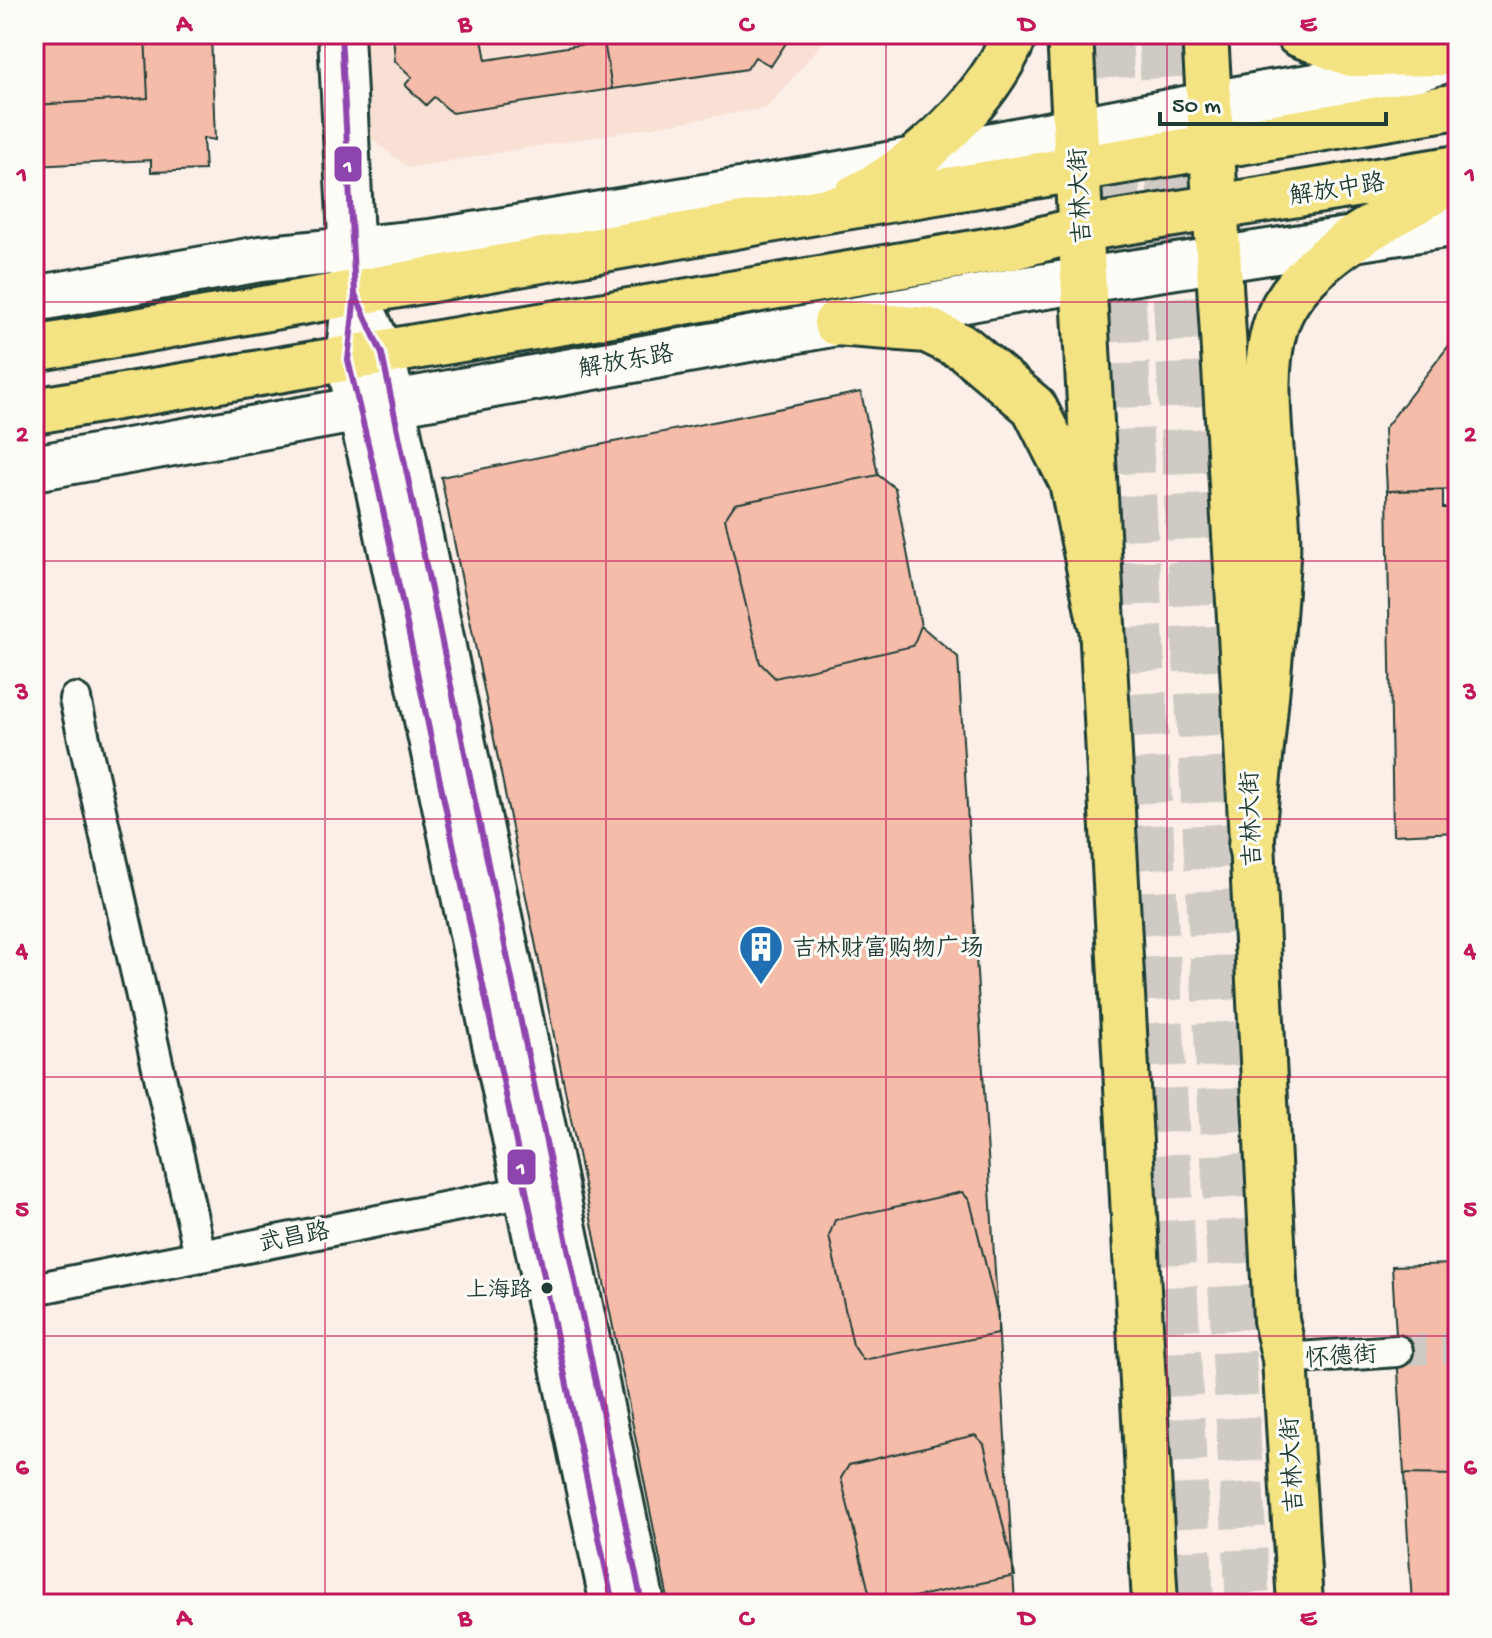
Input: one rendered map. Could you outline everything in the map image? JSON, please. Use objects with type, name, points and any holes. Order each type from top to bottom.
[{"type":"main road","points":[[827,210],[879,185],[916,160],[985,87],[1007,55],[1015,34]]},
{"type":"main road","name":"吉林大街","points":[[1070,34],[1155,1604]]},
{"type":"main road","name":"吉林大街","points":[[1205,34],[1276,1320],[1285,1359],[1300,1604]]},
{"type":"main road","points":[[1298,34],[1351,54],[1458,55]]},
{"type":"main road","points":[[34,349],[827,210],[1077,151],[1210,127],[1458,106]]},
{"type":"main road","name":"解放中路","points":[[1081,229],[1458,168]]},
{"type":"main road","points":[[1251,847],[1278,555],[1269,389],[1271,341],[1284,306],[1321,261],[1458,177]]},
{"type":"main road","name":"解放东路","points":[[34,411],[1016,246],[1081,229]]},
{"type":"main road","points":[[836,323],[927,330],[964,348],[1034,407],[1072,482],[1100,621]]},
{"type":"main road","points":[[1138,1604],[1151,1542]]},
{"type":"street","points":[[341,34],[351,250],[365,357],[541,1189],[642,1604]]},
{"type":"street","points":[[1210,127],[1458,55]]},
{"type":"street","points":[[34,299],[260,259],[431,242],[916,160],[1077,151]]},
{"type":"street","name":"解放东路","points":[[34,468],[836,323],[1458,223]]},
{"type":"street","points":[[75,699],[200,1254]]},
{"type":"street","points":[[541,1189],[613,1604]]},
{"type":"street","name":"武昌路","points":[[34,1289],[541,1189]]},
{"type":"street","name":"怀德街","points":[[1285,1359],[1397,1351]]},
{"type":"shaded area","points":[[361,34],[830,34],[767,108],[408,168],[367,135]]},
{"type":"building","points":[[34,34],[211,34],[215,140],[203,138],[205,170],[151,172],[151,160],[34,166]]},
{"type":"building","points":[[145,34],[211,34],[215,140],[203,138],[205,170],[151,172],[151,160],[34,166],[34,105],[148,98]]},
{"type":"building","points":[[393,34],[481,34],[486,60],[604,41],[612,89],[452,113],[434,97],[426,105],[405,85],[412,77],[395,61]]},
{"type":"building","points":[[647,34],[792,34],[771,66],[755,57],[747,69],[612,89],[604,41]]},
{"type":"building","points":[[1458,334],[1458,489],[1387,491],[1384,429]]},
{"type":"building","name":"吉林财富购物广场","points":[[861,392],[878,475],[895,488],[921,626],[958,657],[1015,1604],[669,1604],[441,477]]},
{"type":"building","points":[[878,475],[895,488],[921,626],[913,646],[775,678],[760,663],[725,519],[735,504]]},
{"type":"building","points":[[1443,490],[1443,508],[1458,508],[1458,832],[1393,835],[1387,491]]},
{"type":"building","points":[[962,1192],[970,1201],[998,1315],[998,1334],[863,1360],[853,1345],[829,1236],[835,1220]]},
{"type":"building","points":[[1454,1264],[1458,1475],[1404,1474],[1392,1266]]},
{"type":"building","points":[[975,1435],[984,1444],[1015,1576],[880,1604],[870,1596],[841,1478],[849,1465]]},
{"type":"building","points":[[1404,1474],[1458,1475],[1458,1604],[1412,1604]]},
{"type":"tunnel","points":[[1110,34],[1192,1604]]},
{"type":"tunnel","points":[[1160,34],[1248,1604]]},
{"type":"tunnel","points":[[1397,1351],[1458,1347]]},
{"type":"transit line","name":"1","points":[[341,34],[355,294]]},
{"type":"transit line","name":"1","points":[[613,1604],[376,477],[348,360],[355,294],[382,354],[642,1604]]},
{"type":"place","name":"吉林财富购物广场","points":[[761,986]]},
{"type":"place","name":"上海路","points":[[547,1288]]}]
